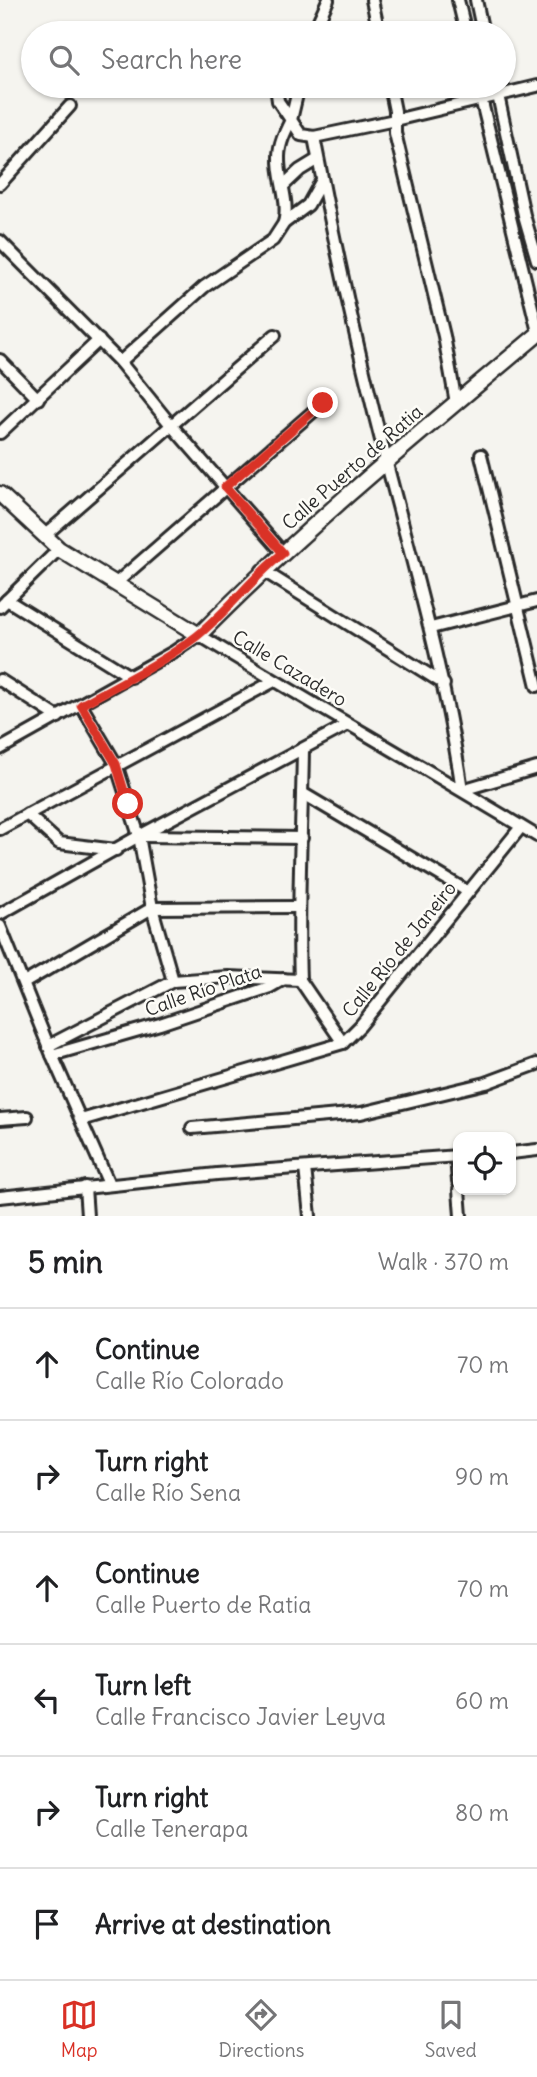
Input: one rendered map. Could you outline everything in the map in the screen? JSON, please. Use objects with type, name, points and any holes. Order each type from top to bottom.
[{"type":"street","points":[[318,21],[328,0]]},
{"type":"street","points":[[372,0],[376,21]]},
{"type":"street","points":[[458,0],[463,21]]},
{"type":"street","points":[[476,0],[480,21]]},
{"type":"street","points":[[315,21],[320,15]]},
{"type":"street","points":[[516,88],[537,86]]},
{"type":"street","points":[[278,98],[301,135],[314,137],[481,99],[537,328]]},
{"type":"street","points":[[284,223],[287,206],[278,156],[296,98]]},
{"type":"street","points":[[392,98],[395,133],[444,336],[456,402]]},
{"type":"street","points":[[499,98],[524,215],[537,260]]},
{"type":"street","points":[[0,184],[70,106]]},
{"type":"street","points":[[314,137],[386,461],[444,684],[462,790],[537,768]]},
{"type":"street","points":[[283,186],[300,170],[318,159]]},
{"type":"street","points":[[120,362],[204,287],[272,240],[284,223],[308,205],[322,180]]},
{"type":"street","points":[[510,217],[524,215]]},
{"type":"street","points":[[0,241],[120,362],[171,425],[283,553]]},
{"type":"street","points":[[44,536],[275,335]]},
{"type":"street","name":"Calle Puerto de Ratia","points":[[199,635],[262,570],[386,461],[537,335]]},
{"type":"street","points":[[0,433],[99,340]]},
{"type":"street","points":[[0,360],[38,399]]},
{"type":"street","points":[[115,584],[323,403]]},
{"type":"street","points":[[481,455],[537,686]]},
{"type":"street","name":"Calle Cazadero","points":[[0,494],[59,549],[274,681],[537,836]]},
{"type":"street","points":[[59,549],[4,604],[131,677]]},
{"type":"street","points":[[262,570],[444,684]]},
{"type":"street","points":[[431,628],[537,601]]},
{"type":"street","points":[[0,749],[131,677],[199,635]]},
{"type":"street","points":[[0,680],[58,718]]},
{"type":"street","points":[[0,829],[274,681]]},
{"type":"street","points":[[81,705],[116,764],[139,836],[152,908],[173,981]]},
{"type":"street","points":[[0,914],[347,724]]},
{"type":"street","points":[[303,749],[298,907],[299,980],[343,1043]]},
{"type":"street","points":[[302,793],[467,891]]},
{"type":"street","points":[[27,814],[59,843],[116,850]]},
{"type":"street","name":"Calle Río de Janeiro","points":[[80,1120],[343,1043],[360,1026],[521,827]]},
{"type":"street","points":[[139,836],[302,838]]},
{"type":"street","points":[[24,983],[152,908],[298,907]]},
{"type":"street","points":[[0,926],[50,1050],[109,1184]]},
{"type":"street","name":"Calle Río Plata","points":[[50,1050],[173,981],[228,976],[284,979]]},
{"type":"street","points":[[284,979],[299,980]]},
{"type":"street","name":"Calle Río Plata","points":[[50,1050],[160,1024],[270,987],[284,979]]},
{"type":"street","points":[[192,1128],[361,1113],[486,1083],[537,1064]]},
{"type":"street","points":[[0,1119],[27,1117]]},
{"type":"street","points":[[516,1152],[537,1150]]},
{"type":"street","points":[[0,1197],[109,1184],[453,1156]]},
{"type":"street","points":[[305,1168],[310,1216]]},
{"type":"street","points":[[85,1187],[87,1216]]},
{"type":"street","points":[[459,1195],[461,1216]]},
{"type":"route","points":[[128,804],[116,764],[81,705],[199,635],[262,570],[283,553],[225,487],[323,403]]}]
